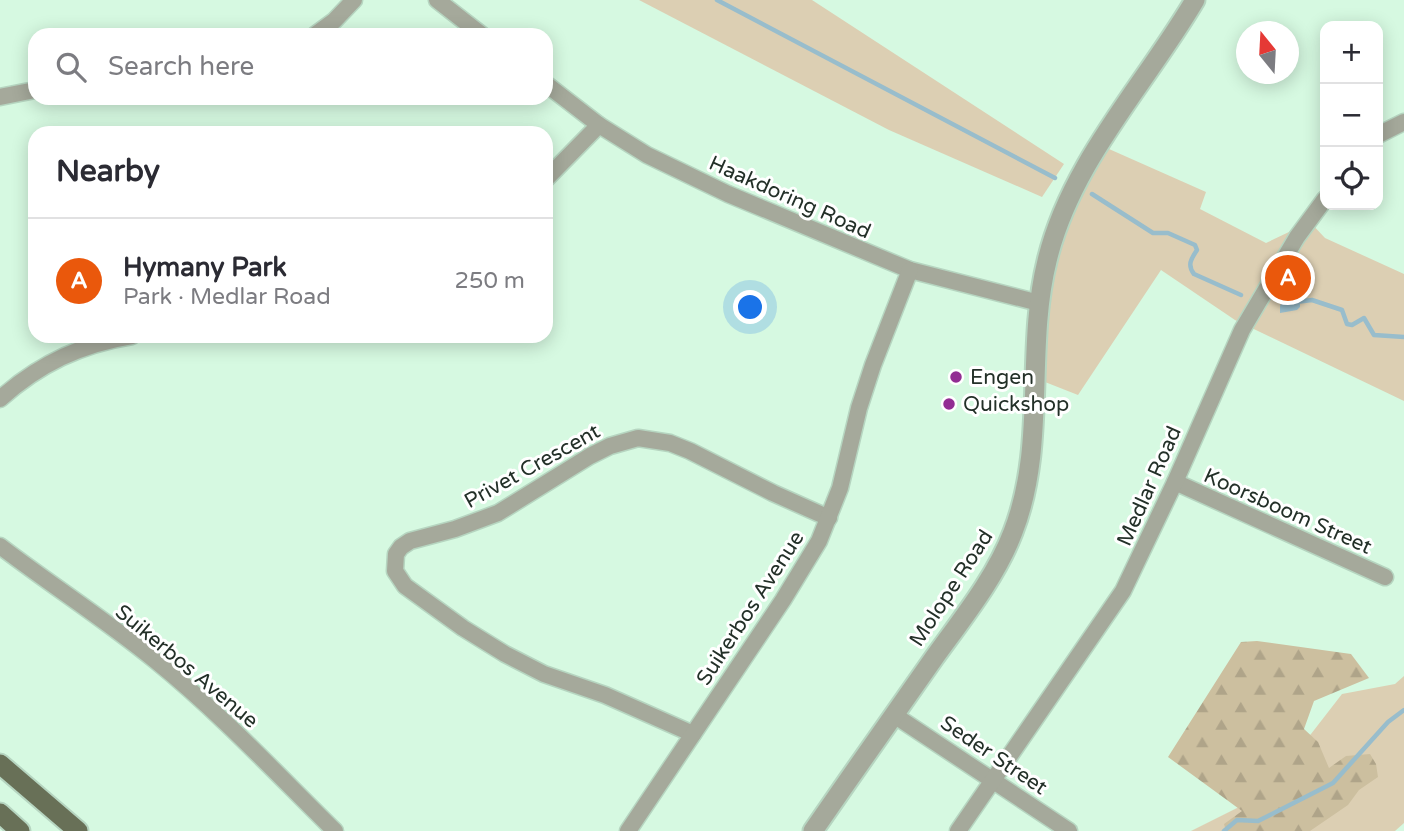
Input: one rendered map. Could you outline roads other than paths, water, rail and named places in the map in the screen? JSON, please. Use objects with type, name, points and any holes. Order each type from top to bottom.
[{"type":"main road","points":[[0,764],[78,831]]},
{"type":"main road","points":[[0,813],[20,831]]},
{"type":"street","points":[[324,28],[354,0]]},
{"type":"street","points":[[437,0],[473,28]]},
{"type":"street","name":"Molope Road","points":[[813,831],[975,599],[1013,534],[1027,487],[1033,446],[1039,303],[1050,250],[1078,183],[1100,144],[1195,0]]},
{"type":"street","name":"Haakdoring Road","points":[[553,90],[598,125],[646,155],[862,252],[910,270],[1039,303]]},
{"type":"street","points":[[0,97],[28,91]]},
{"type":"street","points":[[1383,132],[1404,122]]},
{"type":"street","points":[[553,172],[598,125]]},
{"type":"street","name":"Medlar Road","points":[[958,831],[1110,612],[1135,567],[1175,482],[1242,330],[1297,237],[1320,205]]},
{"type":"street","name":"Suikerbos Avenue","points":[[628,831],[806,565],[829,518],[873,365],[910,270]]},
{"type":"street","points":[[0,399],[32,373],[57,358],[95,343]]},
{"type":"street","name":"Privet Crescent","points":[[693,734],[605,695],[544,674],[505,654],[463,628],[405,586],[395,571],[396,554],[410,541],[455,529],[498,513],[600,451],[638,438],[670,443],[690,451],[772,493],[829,518]]},
{"type":"street","name":"Koorsboom Street","points":[[1175,482],[1385,577]]},
{"type":"street","name":"Suikerbos Avenue","points":[[0,546],[143,651],[186,687],[221,717],[335,831]]},
{"type":"street","name":"Seder Street","points":[[894,715],[1069,831]]},
{"type":"water","points":[[1288,295],[1300,302],[1300,307],[1280,313],[1280,306]]},
{"type":"waterway","points":[[717,0],[1055,178]]},
{"type":"waterway","points":[[1092,194],[1153,233],[1168,233],[1195,245],[1197,250],[1190,265],[1194,274],[1241,295]]},
{"type":"waterway","points":[[1296,302],[1312,300],[1342,310],[1347,324],[1352,325],[1364,318],[1374,335],[1404,337]]},
{"type":"waterway","points":[[1224,831],[1237,820],[1258,821],[1333,783],[1388,722],[1404,710]]},
{"type":"place","name":"Hymany Park","points":[[1288,278]]},
{"type":"place","name":"Engen","points":[[956,377]]},
{"type":"place","name":"Quickshop","points":[[949,404]]}]
